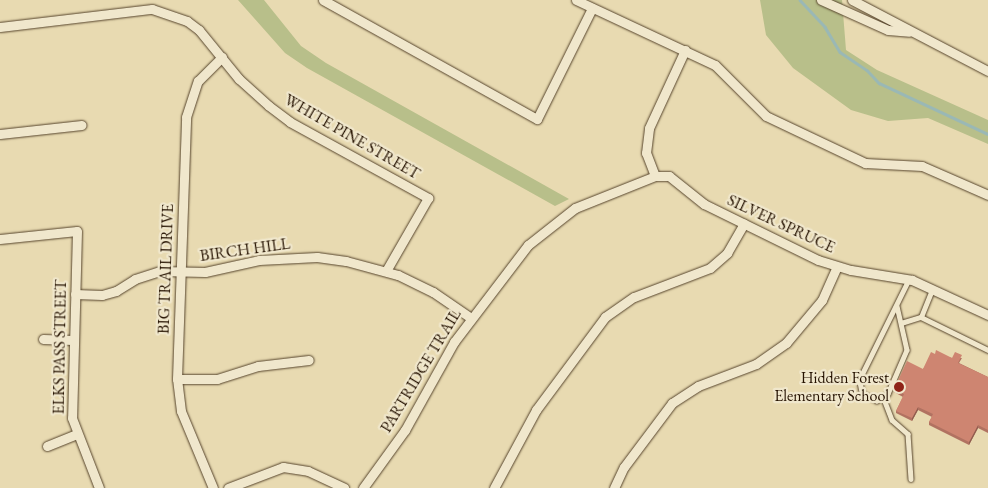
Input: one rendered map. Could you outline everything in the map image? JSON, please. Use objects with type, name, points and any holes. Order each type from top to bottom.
[{"type":"street","points":[[323,0],[537,119],[592,8]]},
{"type":"street","points":[[576,0],[685,50],[726,73],[749,103],[766,116],[865,163],[922,166],[988,195]]},
{"type":"street","points":[[852,0],[909,32],[987,70]]},
{"type":"street","points":[[824,1],[888,30],[909,32]]},
{"type":"street","name":"WHITE PINE STREET","points":[[0,27],[152,9],[187,21],[255,95],[290,122],[428,198],[386,271]]},
{"type":"street","points":[[868,22],[874,11]]},
{"type":"street","points":[[655,176],[646,153],[647,136],[653,116],[685,50]]},
{"type":"street","name":"BIG TRAIL DRIVE","points":[[213,488],[181,411],[177,379],[189,102],[202,75],[222,57]]},
{"type":"street","points":[[0,134],[82,125]]},
{"type":"street","name":"SILVER SPRUCE","points":[[655,176],[669,176],[704,204],[837,267],[909,279],[933,288],[988,315]]},
{"type":"street","name":"PARTRIDGE TRAIL","points":[[363,488],[405,430],[443,358],[506,270],[556,221],[596,198],[655,176]]},
{"type":"street","points":[[494,488],[536,410],[605,317],[634,297],[710,268],[727,253],[744,224]]},
{"type":"street","name":"ELKS PASS STREET","points":[[0,239],[77,231],[71,402],[77,434],[99,488]]},
{"type":"street","name":"BIRCH HILL","points":[[75,294],[102,295],[116,291],[142,276],[160,270],[205,272],[288,257],[346,261],[386,271],[418,284],[471,318]]},
{"type":"street","points":[[614,488],[624,467],[672,403],[698,386],[756,364],[786,343],[822,300],[837,267]]},
{"type":"street","points":[[43,339],[73,340]]},
{"type":"street","points":[[177,379],[217,379],[258,366],[309,360]]},
{"type":"street","points":[[47,446],[77,434]]},
{"type":"street","points":[[228,488],[283,467],[308,471],[344,488]]},
{"type":"lane","points":[[884,399],[877,401],[862,394],[859,380],[889,315],[897,306],[909,279]]},
{"type":"lane","points":[[921,317],[933,288]]},
{"type":"lane","points":[[897,306],[907,350],[884,399],[892,420],[908,434],[911,480]]},
{"type":"lane","points":[[901,323],[921,317],[988,350]]},
{"type":"green space","points":[[238,0],[264,0],[301,46],[326,63],[569,199],[555,206],[307,68],[285,53]]},
{"type":"green space","points":[[760,0],[842,0],[846,50],[877,70],[988,120],[988,144],[928,118],[888,121],[851,110],[793,68],[766,35]]},
{"type":"building","name":"Hidden Forest Elementary School","points":[[936,350],[952,358],[955,352],[962,355],[958,363],[988,377],[988,430],[978,425],[969,442],[929,422],[933,414],[918,407],[912,418],[896,411],[904,394],[894,389],[907,361],[923,369],[931,352],[935,354]]},
{"type":"waterway","points":[[800,0],[825,27],[840,52],[867,70],[879,83],[988,134]]},
{"type":"place","name":"Hidden Forest Elementary School","points":[[899,387]]}]
